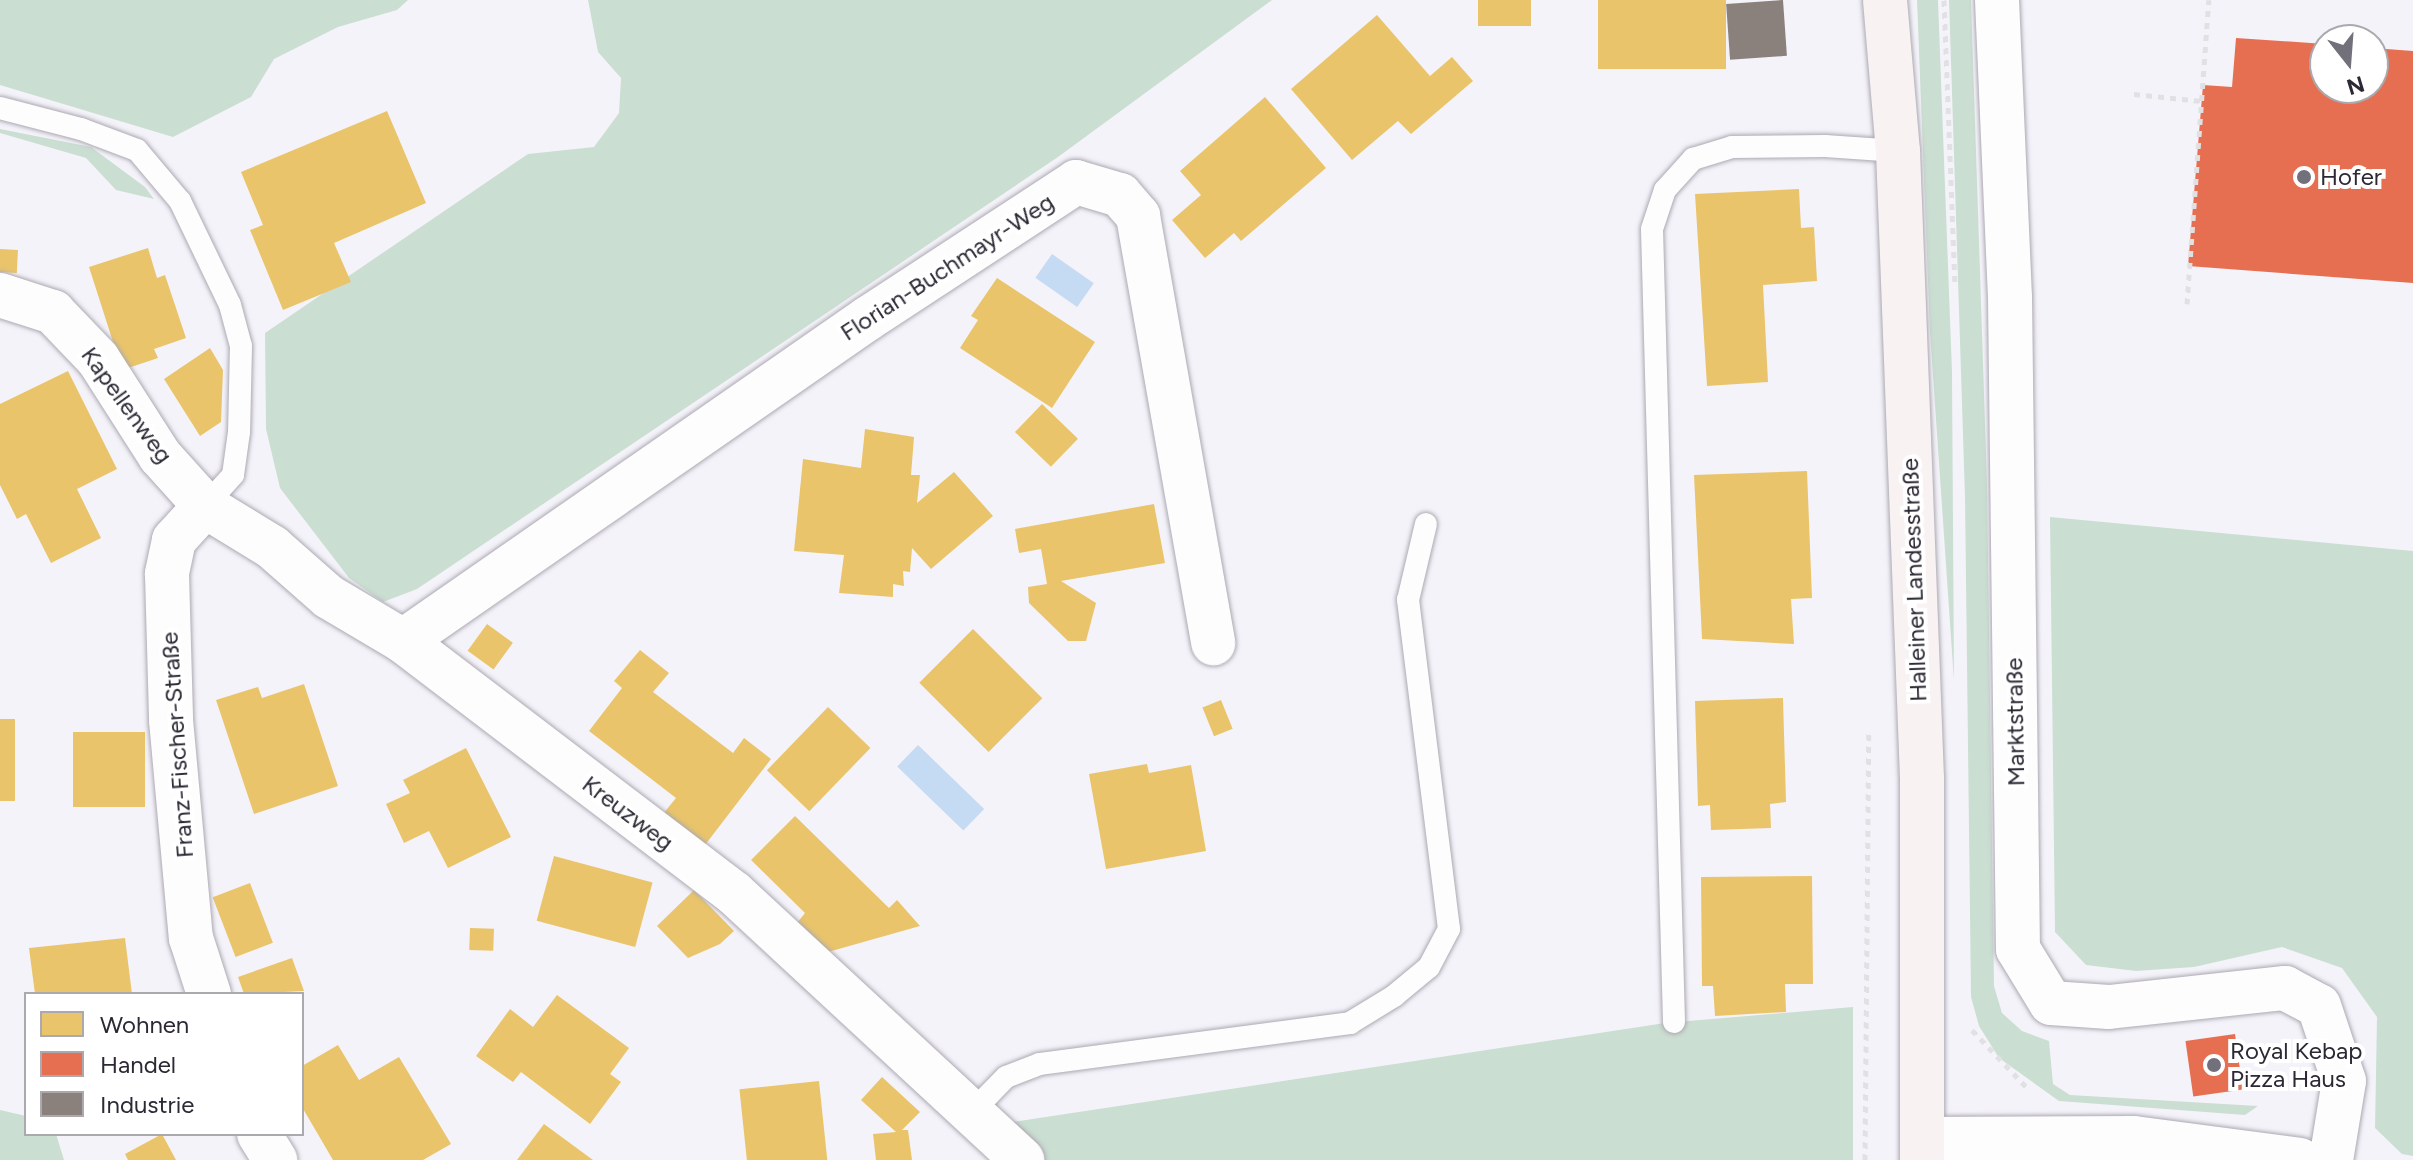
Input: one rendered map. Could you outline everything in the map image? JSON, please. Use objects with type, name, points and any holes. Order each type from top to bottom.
[{"type":"main road","name":"Halleiner Landesstraße","points":[[1885,0],[1898,151],[1922,779],[1923,1149]]},
{"type":"street","name":"Marktstraße","points":[[1997,0],[2010,297],[2018,949],[2051,1003],[2109,1007],[2285,988],[2319,1006],[2344,1081],[2331,1160]]},
{"type":"street","name":"Florian-Buchmayr-Weg","points":[[403,641],[867,319],[1076,182],[1120,195],[1138,216],[1213,643]]},
{"type":"street","name":"Kapellenweg","points":[[0,295],[53,312],[98,359],[160,456],[205,506]]},
{"type":"street","name":"Kreuzweg","points":[[205,506],[272,547],[329,597],[403,641],[734,893],[1022,1160]]},
{"type":"street","name":"Franz-Fischer-Straße","points":[[205,506],[174,540],[167,574],[171,720],[191,938],[208,992]]},
{"type":"street","points":[[260,1136],[275,1160]]},
{"type":"street","points":[[1923,1149],[2134,1138],[2300,1160]]},
{"type":"lane","points":[[0,108],[81,129],[137,150],[180,201],[230,305],[241,346],[239,432],[233,475],[205,506]]},
{"type":"lane","points":[[1674,1022],[1652,229],[1665,190],[1693,159],[1732,147],[1825,146],[1898,151]]},
{"type":"lane","points":[[971,1113],[1006,1077],[1040,1064],[1350,1023],[1394,996],[1429,967],[1449,929],[1408,600],[1426,524]]},
{"type":"path","points":[[2187,304],[2209,0]]},
{"type":"path","points":[[2134,94],[2202,101]]},
{"type":"green space","points":[[0,0],[408,0],[397,10],[338,27],[274,59],[251,97],[173,137],[0,85]]},
{"type":"green space","points":[[588,0],[1272,0],[1058,157],[417,589],[383,602],[349,578],[280,488],[266,429],[265,333],[528,154],[594,147],[619,113],[621,78],[598,52]]},
{"type":"green space","points":[[1917,0],[1938,0],[1952,372],[1954,681],[1930,332]]},
{"type":"green space","points":[[1949,0],[1971,0],[1987,484],[1994,986],[2002,1013],[2022,1031],[2049,1041],[2053,1084],[2070,1095],[2258,1106],[2245,1115],[2059,1101],[1999,1058],[1979,1026],[1971,997],[1965,497]]},
{"type":"green space","points":[[0,129],[91,147],[145,187],[154,199],[116,190],[86,158],[0,133]]},
{"type":"green space","points":[[2050,517],[2413,551],[2413,1156],[2402,1154],[2375,1128],[2377,1017],[2342,968],[2282,947],[2194,967],[2136,971],[2086,965],[2055,932]]},
{"type":"green space","points":[[1853,1007],[1853,1160],[1045,1160],[1006,1123],[1665,1023]]},
{"type":"green space","points":[[0,1110],[24,1116],[24,1136],[57,1136],[64,1160],[0,1160]]},
{"type":"water","points":[[1052,254],[1094,283],[1077,307],[1035,278]]},
{"type":"water","points":[[918,745],[984,809],[963,830],[897,767]]},
{"type":"building: Wohnen","points":[[1478,0],[1531,0],[1531,26],[1478,26]]},
{"type":"building: Wohnen","points":[[1598,0],[1726,0],[1726,69],[1598,69]]},
{"type":"building: Wohnen","points":[[1377,15],[1430,76],[1452,57],[1473,81],[1411,134],[1398,121],[1352,160],[1291,89]]},
{"type":"building: Wohnen","points":[[1265,97],[1326,168],[1241,241],[1234,233],[1205,258],[1172,220],[1201,195],[1180,171]]},
{"type":"building: Wohnen","points":[[387,111],[426,203],[334,243],[351,282],[283,310],[250,230],[263,225],[241,172]]},
{"type":"building: Wohnen","points":[[1799,189],[1801,228],[1814,227],[1817,281],[1763,285],[1768,382],[1707,386],[1695,194]]},
{"type":"building: Wohnen","points":[[148,248],[157,278],[165,275],[186,338],[154,349],[158,358],[122,370],[89,267]]},
{"type":"building: Wohnen","points":[[0,249],[18,250],[17,273],[0,272]]},
{"type":"building: Wohnen","points":[[997,278],[1095,342],[1052,408],[960,348],[978,320],[971,316]]},
{"type":"building: Wohnen","points":[[210,348],[223,370],[221,422],[200,436],[164,379]]},
{"type":"building: Wohnen","points":[[68,371],[117,469],[77,489],[101,538],[51,563],[26,514],[17,519],[0,485],[0,404]]},
{"type":"building: Wohnen","points":[[1042,404],[1078,439],[1051,467],[1015,432]]},
{"type":"building: Wohnen","points":[[865,429],[914,437],[911,475],[920,475],[917,503],[954,472],[993,516],[931,569],[912,548],[910,572],[903,571],[904,586],[893,584],[893,597],[839,593],[844,555],[794,551],[803,459],[861,468]]},
{"type":"building: Wohnen","points":[[1807,471],[1812,598],[1791,599],[1794,644],[1702,639],[1694,475]]},
{"type":"building: Wohnen","points":[[1154,504],[1165,563],[1061,581],[1096,603],[1086,641],[1068,641],[1029,603],[1028,587],[1047,584],[1041,549],[1019,553],[1015,529]]},
{"type":"building: Wohnen","points":[[487,624],[513,643],[493,670],[468,651]]},
{"type":"building: Wohnen","points":[[973,629],[1042,698],[989,752],[919,683]]},
{"type":"building: Wohnen","points":[[640,650],[669,673],[653,692],[733,753],[744,738],[771,759],[705,845],[663,814],[676,798],[589,731],[622,688],[614,681]]},
{"type":"building: Wohnen","points":[[304,684],[338,786],[254,814],[216,700],[258,687],[262,698]]},
{"type":"building: Wohnen","points":[[1783,698],[1786,802],[1770,804],[1771,828],[1711,830],[1710,805],[1698,806],[1695,701]]},
{"type":"building: Wohnen","points":[[1221,700],[1233,729],[1214,736],[1202,707]]},
{"type":"building: Wohnen","points":[[828,707],[870,748],[809,811],[767,770]]},
{"type":"building: Wohnen","points":[[0,719],[15,719],[15,801],[0,801]]},
{"type":"building: Wohnen","points":[[73,732],[145,732],[145,807],[73,807]]},
{"type":"building: Wohnen","points":[[466,748],[511,837],[448,868],[429,831],[404,843],[386,804],[410,793],[403,780]]},
{"type":"building: Wohnen","points":[[1147,764],[1149,773],[1191,765],[1206,851],[1106,869],[1089,774]]},
{"type":"building: Wohnen","points":[[795,816],[889,908],[897,900],[920,926],[828,952],[797,923],[805,913],[751,860]]},
{"type":"building: Wohnen","points":[[554,856],[653,882],[635,947],[537,921]]},
{"type":"building: Wohnen","points":[[1812,876],[1813,984],[1785,984],[1786,1012],[1715,1016],[1713,986],[1702,986],[1701,877]]},
{"type":"building: Wohnen","points":[[250,883],[273,943],[236,957],[213,897]]},
{"type":"building: Wohnen","points":[[694,890],[734,931],[720,944],[688,958],[657,926]]},
{"type":"building: Wohnen","points":[[470,928],[494,929],[493,951],[469,950]]},
{"type":"building: Wohnen","points":[[125,938],[132,992],[35,992],[29,948]]},
{"type":"building: Wohnen","points":[[292,958],[304,991],[243,992],[238,977]]},
{"type":"building: Wohnen","points":[[557,995],[629,1048],[610,1074],[621,1082],[590,1124],[521,1072],[513,1082],[476,1056],[510,1009],[533,1027]]},
{"type":"building: Wohnen","points":[[338,1045],[359,1080],[399,1057],[451,1144],[423,1160],[333,1160],[304,1110],[304,1065]]},
{"type":"building: Wohnen","points":[[882,1077],[920,1112],[902,1130],[908,1130],[912,1160],[876,1160],[873,1134],[896,1132],[861,1100]]},
{"type":"building: Wohnen","points":[[819,1081],[827,1160],[747,1160],[739,1089]]},
{"type":"building: Wohnen","points":[[544,1124],[593,1160],[517,1160]]},
{"type":"building: Wohnen","points":[[163,1136],[176,1160],[128,1160],[125,1154]]},
{"type":"building: Handel","name":"Hofer","points":[[2236,38],[2309,43],[2309,104],[2389,104],[2389,49],[2413,51],[2413,283],[2188,266],[2203,85],[2232,87]]},
{"type":"building: Handel","name":"Royal Kebap Pizza Haus","points":[[2235,1034],[2243,1089],[2193,1096],[2185,1041]]},
{"type":"building: Industrie","points":[[1783,0],[1787,56],[1730,60],[1726,4]]},
{"type":"place","name":"Hofer","points":[[2304,177]]},
{"type":"place","name":"Royal Kebap Pizza Haus","points":[[2214,1065]]}]
